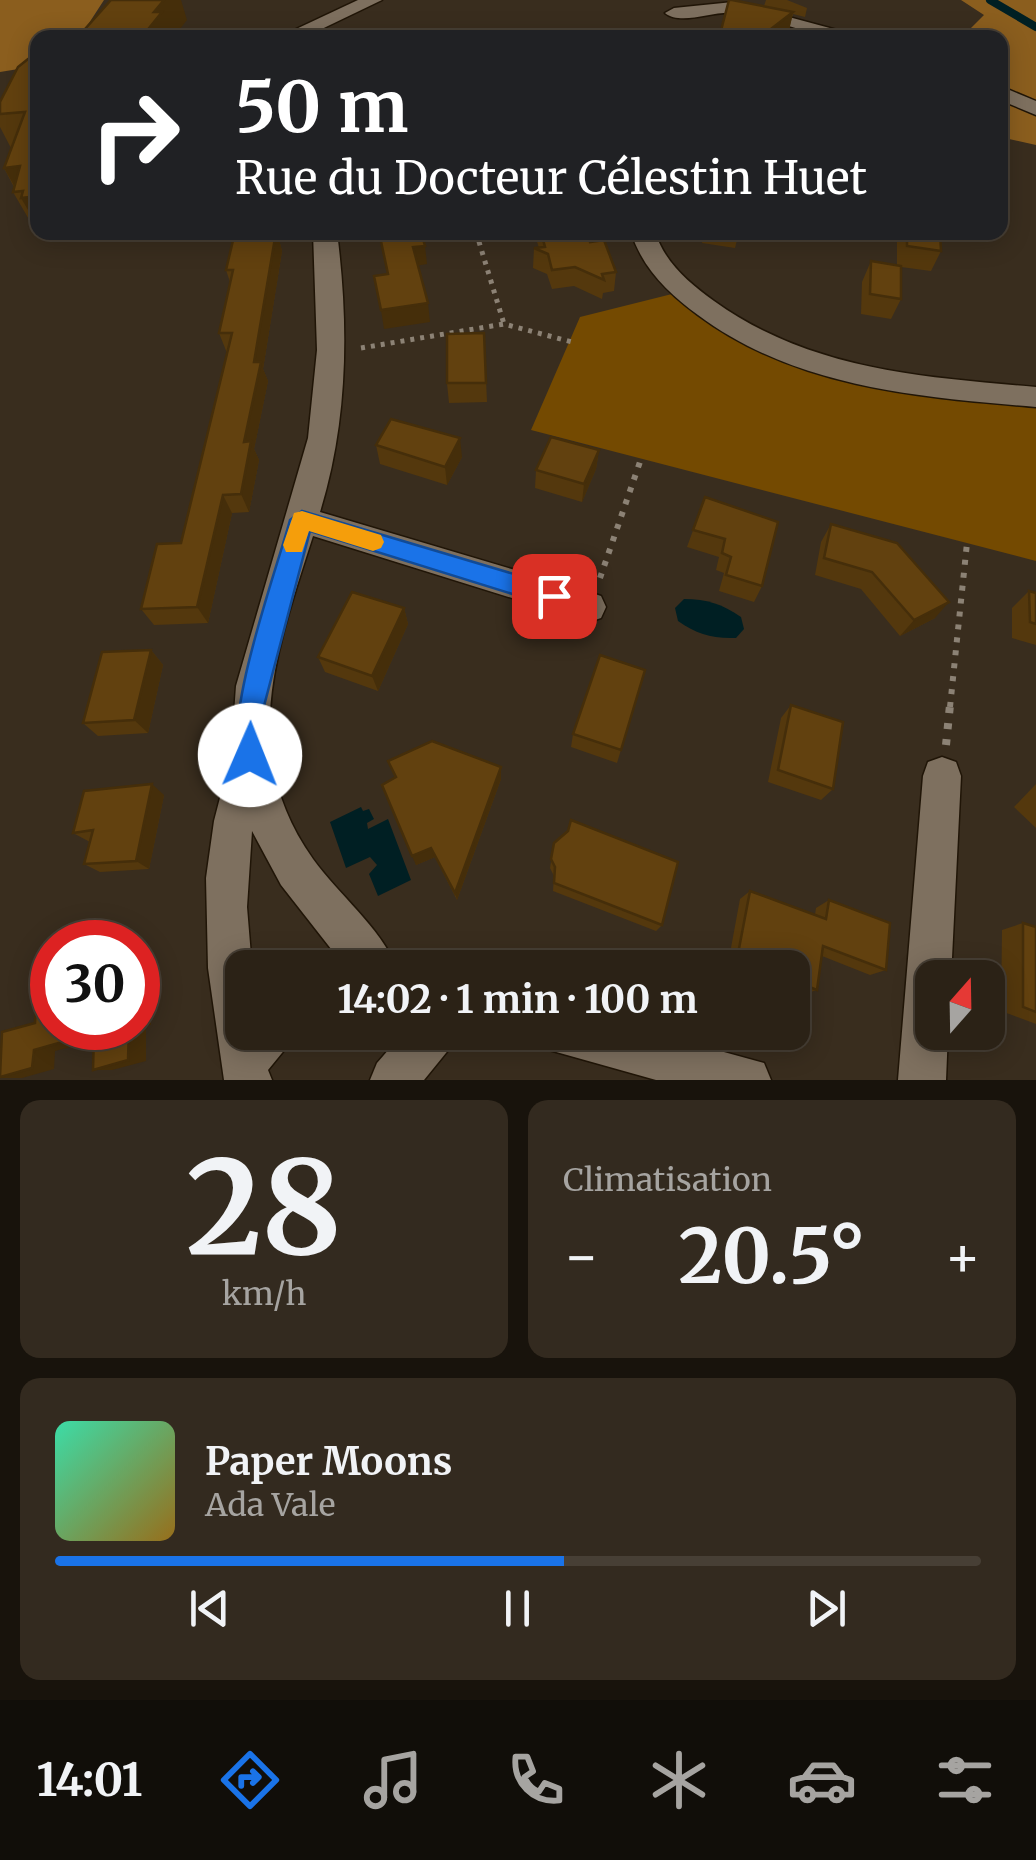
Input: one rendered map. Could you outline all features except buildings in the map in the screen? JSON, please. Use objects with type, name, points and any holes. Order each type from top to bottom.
[{"type":"street","points":[[300,30],[372,0]]},
{"type":"street","points":[[656,0],[674,13],[733,7],[819,30]]},
{"type":"street","points":[[674,13],[677,30]]},
{"type":"street","points":[[1008,96],[1036,109]]},
{"type":"street","points":[[254,1059],[224,906],[232,815],[250,755],[251,706],[325,424],[331,293],[326,240]]},
{"type":"street","points":[[647,240],[661,266],[715,318],[764,346],[811,365],[864,379],[1036,396]]},
{"type":"street","points":[[302,520],[590,607]]},
{"type":"street","points":[[250,755],[267,817],[302,883],[360,950]]},
{"type":"street","points":[[922,1080],[942,776]]},
{"type":"street","points":[[394,1080],[419,1050]]},
{"type":"street","points":[[629,1050],[747,1080]]},
{"type":"path","points":[[478,240],[504,324]]},
{"type":"path","points":[[330,354],[504,324],[572,342]]},
{"type":"path","points":[[590,607],[642,456]]},
{"type":"path","points":[[942,776],[967,542]]},
{"type":"shaded area","points":[[0,0],[104,0],[85,30],[30,30],[30,67],[0,72]]},
{"type":"shaded area","points":[[961,0],[1036,0],[1036,145],[1008,139],[1008,30],[969,30],[984,15]]},
{"type":"shaded area","points":[[684,291],[811,365],[1036,397],[1036,561],[531,430],[580,317]]},
{"type":"water","points":[[684,599],[707,601],[727,609],[741,617],[744,629],[736,638],[727,638],[692,629],[678,621],[675,608]]},
{"type":"water","points":[[361,807],[363,811],[369,809],[374,819],[367,823],[368,829],[388,819],[411,880],[378,896],[369,874],[377,865],[370,857],[346,868],[330,822]]},
{"type":"waterway","points":[[990,0],[1036,27]]},
{"type":"slow traffic","points":[[294,545],[302,520],[373,542]]},
{"type":"route","points":[[250,755],[251,706],[302,520],[554,596]]}]
